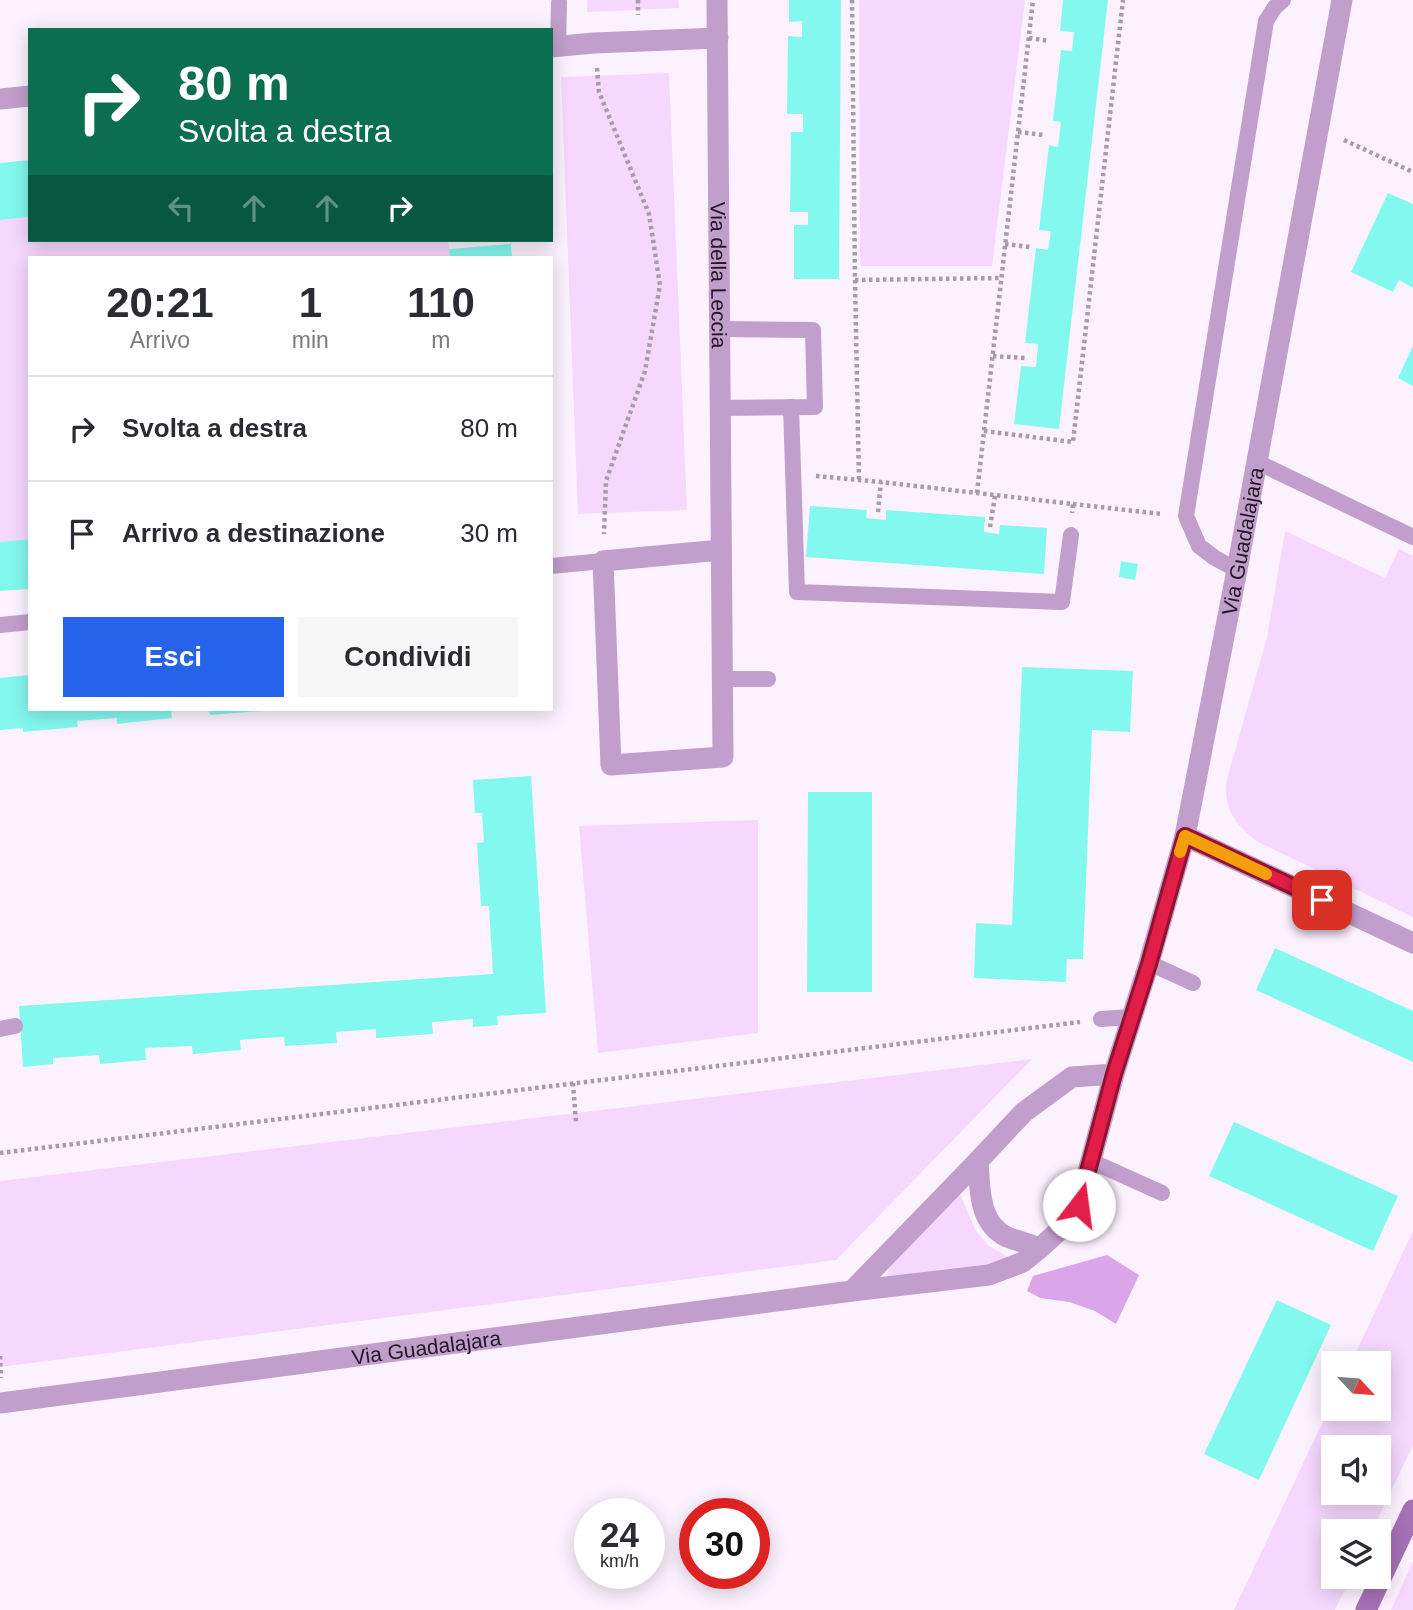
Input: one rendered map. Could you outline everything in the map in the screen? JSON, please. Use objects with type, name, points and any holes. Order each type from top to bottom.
[{"type":"main road","points":[[1366,1610],[1413,1510]]},
{"type":"street","name":"Via della Leccia","points":[[603,561],[611,765],[723,757],[717,0]]},
{"type":"street","name":"Via Guadalajara","points":[[0,1403],[989,1275],[1023,1262],[1061,1229],[1079,1205],[1114,1074],[1185,836],[1342,0]]},
{"type":"street","points":[[555,46],[718,37]]},
{"type":"street","points":[[0,99],[28,96]]},
{"type":"street","points":[[603,561],[721,550]]},
{"type":"street","points":[[1185,836],[1413,943]]},
{"type":"street","points":[[852,1291],[1024,1112],[1072,1077],[1114,1074]]},
{"type":"street","points":[[978,1161],[982,1206],[990,1222],[1004,1236],[1040,1248]]},
{"type":"lane","points":[[1237,570],[1199,546],[1186,516],[1266,21],[1283,0]]},
{"type":"lane","points":[[555,46],[559,3]]},
{"type":"lane","points":[[719,329],[813,330],[815,407],[720,408]]},
{"type":"lane","points":[[791,407],[797,592],[1062,602],[1070,535]]},
{"type":"lane","points":[[1257,462],[1413,537]]},
{"type":"lane","points":[[553,566],[603,561]]},
{"type":"lane","points":[[0,625],[28,622]]},
{"type":"lane","points":[[723,679],[768,679]]},
{"type":"lane","points":[[1149,964],[1194,983]]},
{"type":"lane","points":[[1101,1019],[1132,1017]]},
{"type":"lane","points":[[1091,1161],[1162,1193]]},
{"type":"path","points":[[638,0],[638,9]]},
{"type":"path","points":[[852,0],[859,480]]},
{"type":"path","points":[[977,493],[1033,0]]},
{"type":"path","points":[[984,431],[1073,442],[1123,0]]},
{"type":"path","points":[[1029,38],[1049,41]]},
{"type":"path","points":[[598,76],[598,92],[649,214],[660,285],[645,371],[606,481],[605,513]]},
{"type":"path","points":[[1318,128],[1413,173]]},
{"type":"path","points":[[1018,132],[1044,135]]},
{"type":"path","points":[[1006,244],[1030,247]]},
{"type":"path","points":[[855,279],[1001,278]]},
{"type":"path","points":[[993,356],[1024,358]]},
{"type":"path","points":[[793,474],[1186,516]]},
{"type":"path","points":[[878,512],[881,482]]},
{"type":"path","points":[[990,527],[995,496]]},
{"type":"path","points":[[1070,535],[1073,503]]},
{"type":"path","points":[[0,1153],[1101,1019]]},
{"type":"path","points":[[573,1083],[576,1122]]},
{"type":"shaded area","points":[[587,0],[678,0],[679,8],[587,12]]},
{"type":"shaded area","points":[[859,0],[1025,0],[992,266],[860,266]]},
{"type":"shaded area","points":[[669,73],[687,510],[578,514],[561,77]]},
{"type":"shaded area","points":[[28,217],[28,242],[448,242],[450,256],[28,256],[28,539],[0,542],[0,220]]},
{"type":"shaded area","points":[[1285,531],[1385,578],[1399,549],[1413,556],[1413,917],[1258,842],[1238,824],[1227,802],[1226,783],[1267,637]]},
{"type":"shaded area","points":[[758,820],[758,1033],[598,1053],[579,826]]},
{"type":"shaded area","points":[[1032,1059],[836,1260],[0,1367],[0,1181]]},
{"type":"shaded area","points":[[960,1194],[976,1231],[988,1245],[1013,1260],[993,1269],[888,1279],[892,1264]]},
{"type":"shaded area","points":[[1413,1231],[1413,1445],[1391,1491],[1391,1435],[1321,1435],[1321,1505],[1384,1505],[1378,1519],[1321,1519],[1321,1589],[1345,1589],[1335,1610],[1234,1610],[1323,1421],[1391,1421],[1391,1351],[1357,1351]]},
{"type":"shaded area","points":[[1107,1255],[1139,1275],[1116,1324],[1095,1311],[1069,1302],[1040,1298],[1027,1291],[1033,1276]]},
{"type":"shaded area","points":[[1413,1561],[1413,1610],[1391,1610]]},
{"type":"building","points":[[789,0],[841,0],[839,279],[794,279],[794,225],[808,225],[808,212],[790,212],[791,132],[803,132],[803,114],[787,114],[788,36],[802,37],[802,21],[789,22]]},
{"type":"building","points":[[1063,0],[1108,0],[1059,429],[1014,424],[1021,366],[1036,367],[1038,344],[1025,343],[1036,248],[1048,250],[1051,231],[1039,230],[1049,145],[1058,147],[1061,122],[1053,121],[1061,50],[1072,51],[1074,32],[1060,31]]},
{"type":"building","points":[[28,160],[28,217],[0,220],[0,163]]},
{"type":"building","points":[[1388,193],[1413,204],[1413,288],[1399,280],[1393,292],[1351,272]]},
{"type":"building","points":[[511,244],[512,256],[450,256],[449,249]]},
{"type":"building","points":[[1413,346],[1413,386],[1398,378]]},
{"type":"building","points":[[810,506],[867,510],[866,518],[886,520],[886,510],[985,517],[984,532],[999,534],[1000,525],[1047,528],[1044,574],[806,557]]},
{"type":"building","points":[[28,539],[28,589],[0,591],[0,542]]},
{"type":"building","points":[[1121,561],[1138,564],[1135,580],[1119,577]]},
{"type":"building","points":[[1022,667],[1133,671],[1130,732],[1092,730],[1083,959],[1067,959],[1066,982],[974,978],[976,923],[1012,925]]},
{"type":"building","points":[[28,675],[28,711],[171,711],[172,718],[117,724],[117,718],[77,721],[78,727],[23,732],[23,728],[0,730],[0,678]]},
{"type":"building","points":[[209,711],[260,711],[210,715]]},
{"type":"building","points":[[531,776],[546,1013],[497,1016],[498,1025],[473,1027],[473,1019],[432,1022],[433,1034],[376,1038],[376,1029],[336,1032],[337,1043],[285,1046],[284,1037],[263,1038],[240,1040],[241,1050],[193,1054],[192,1046],[145,1048],[146,1060],[100,1064],[99,1055],[53,1058],[53,1064],[23,1067],[19,1006],[493,974],[489,906],[481,906],[477,843],[484,842],[482,813],[475,813],[473,780]]},
{"type":"building","points":[[808,792],[872,792],[872,992],[807,992]]},
{"type":"building","points":[[1275,948],[1413,1011],[1413,1062],[1256,990]]},
{"type":"building","points":[[1234,1122],[1398,1196],[1373,1251],[1209,1176]]},
{"type":"building","points":[[1277,1300],[1331,1325],[1259,1480],[1204,1454]]},
{"type":"slow traffic","points":[[1180,852],[1185,836],[1266,874]]},
{"type":"route","points":[[1079,1205],[1114,1074],[1185,836],[1322,900]]}]
